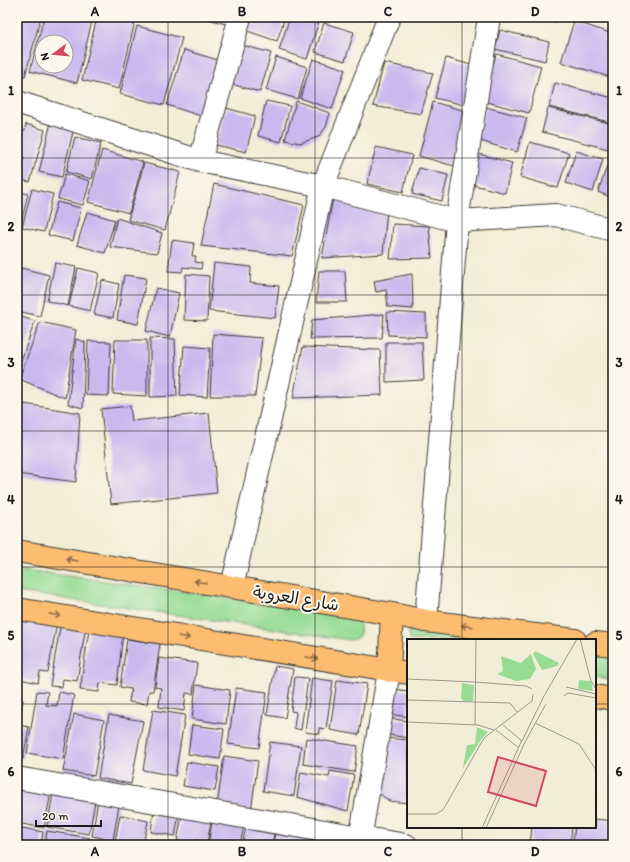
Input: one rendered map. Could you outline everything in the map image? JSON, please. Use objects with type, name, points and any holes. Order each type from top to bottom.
[{"type":"main road","name":"شارع العروبة","points":[[17,551],[426,621],[567,639]]},
{"type":"main road","points":[[17,609],[398,672],[392,614]]},
{"type":"main road","points":[[596,643],[613,645]]},
{"type":"main road","points":[[596,696],[613,699]]},
{"type":"street","points":[[200,161],[240,17]]},
{"type":"street","points":[[232,587],[323,186],[389,17]]},
{"type":"street","points":[[426,621],[457,221],[489,17]]},
{"type":"street","points":[[17,102],[200,161],[323,186],[457,221],[556,216],[613,230]]},
{"type":"street","points":[[360,841],[398,672]]},
{"type":"street","points":[[17,778],[360,841],[406,845]]},
{"type":"green space","points":[[17,569],[354,615],[359,622],[360,634],[355,639],[350,640],[17,592]]},
{"type":"green space","points":[[411,627],[501,639],[409,639],[409,629]]},
{"type":"green space","points":[[596,654],[613,656],[613,680],[596,677]]},
{"type":"building","points":[[17,17],[41,17],[36,34],[34,34],[34,43],[25,76],[17,74]]},
{"type":"building","points":[[44,17],[93,17],[77,83],[42,74],[74,74],[74,34],[40,34]]},
{"type":"building","points":[[97,17],[136,17],[119,89],[82,80]]},
{"type":"building","points":[[202,17],[231,17],[229,25]]},
{"type":"building","points":[[248,17],[285,17],[277,41],[244,30]]},
{"type":"building","points":[[290,17],[307,17],[319,21],[307,59],[279,50]]},
{"type":"building","points":[[533,17],[557,17],[556,22]]},
{"type":"building","points":[[574,21],[613,34],[613,78],[561,62]]},
{"type":"building","points":[[324,23],[354,32],[345,61],[315,52]]},
{"type":"building","points":[[137,26],[182,38],[164,105],[120,94]]},
{"type":"building","points":[[500,30],[549,42],[545,61],[495,49]]},
{"type":"building","points":[[242,45],[271,53],[260,92],[231,84]]},
{"type":"building","points":[[184,50],[218,60],[201,116],[167,105]]},
{"type":"building","points":[[496,54],[541,66],[529,113],[483,101]]},
{"type":"building","points":[[34,56],[34,72],[30,71]]},
{"type":"building","points":[[276,57],[307,67],[298,99],[266,90]]},
{"type":"building","points":[[446,58],[475,66],[464,105],[435,98]]},
{"type":"building","points":[[313,59],[345,69],[332,109],[300,98]]},
{"type":"building","points":[[384,63],[433,73],[421,114],[373,106]]},
{"type":"building","points":[[555,83],[613,98],[613,123],[549,107]]},
{"type":"building","points":[[266,101],[290,106],[281,142],[258,136]]},
{"type":"building","points":[[296,101],[330,113],[326,127],[318,137],[300,143],[285,140]]},
{"type":"building","points":[[433,102],[469,112],[454,166],[419,156]]},
{"type":"building","points":[[486,107],[527,118],[517,152],[477,140]]},
{"type":"building","points":[[226,108],[255,116],[246,152],[216,145]]},
{"type":"building","points":[[548,108],[613,124],[608,149],[542,132]]},
{"type":"building","points":[[52,118],[75,124],[62,177],[39,172]]},
{"type":"building","points":[[26,124],[45,130],[30,182],[21,180],[24,171],[20,170],[24,157],[17,156],[17,129],[25,131]]},
{"type":"building","points":[[75,137],[101,143],[92,179],[66,172]]},
{"type":"building","points":[[530,142],[569,153],[558,188],[520,177]]},
{"type":"building","points":[[376,147],[412,155],[403,192],[367,184]]},
{"type":"building","points":[[102,150],[143,162],[129,213],[88,202]]},
{"type":"building","points":[[576,151],[603,159],[593,192],[566,183]]},
{"type":"building","points":[[475,153],[512,163],[505,193],[467,183]]},
{"type":"building","points":[[144,163],[180,172],[165,230],[128,220]]},
{"type":"building","points":[[607,166],[613,169],[613,198],[598,192]]},
{"type":"building","points":[[419,168],[448,175],[442,201],[412,194]]},
{"type":"building","points":[[65,174],[90,181],[83,205],[58,199]]},
{"type":"building","points":[[214,184],[304,205],[292,256],[201,246]]},
{"type":"building","points":[[32,189],[53,194],[44,232],[22,227]]},
{"type":"building","points":[[17,191],[28,194],[18,235],[17,235]]},
{"type":"building","points":[[333,198],[387,209],[383,254],[322,258]]},
{"type":"building","points":[[57,202],[81,208],[73,241],[48,235]]},
{"type":"building","points":[[87,212],[115,220],[105,253],[77,245]]},
{"type":"building","points":[[117,218],[162,233],[157,253],[110,247]]},
{"type":"building","points":[[393,224],[429,226],[432,258],[390,259]]},
{"type":"building","points":[[172,240],[194,243],[192,256],[196,256],[195,262],[202,263],[201,269],[183,267],[182,272],[168,271]]},
{"type":"building","points":[[55,263],[76,267],[68,306],[47,301]]},
{"type":"building","points":[[214,263],[251,267],[250,283],[279,286],[275,318],[209,311]]},
{"type":"building","points":[[17,267],[49,275],[40,316],[17,311]]},
{"type":"building","points":[[78,268],[99,273],[90,311],[69,306]]},
{"type":"building","points":[[319,271],[345,271],[347,302],[316,302]]},
{"type":"building","points":[[186,274],[209,276],[207,321],[184,320]]},
{"type":"building","points":[[412,274],[413,309],[388,307],[386,290],[376,292],[374,281]]},
{"type":"building","points":[[124,275],[146,278],[138,324],[117,320]]},
{"type":"building","points":[[102,280],[119,284],[113,318],[94,314]]},
{"type":"building","points":[[156,288],[179,293],[170,337],[146,331]]},
{"type":"building","points":[[387,312],[426,314],[426,337],[388,335]]},
{"type":"building","points":[[384,314],[382,338],[310,339],[312,320]]},
{"type":"building","points":[[17,316],[35,321],[17,372]]},
{"type":"building","points":[[40,322],[76,330],[65,398],[19,379]]},
{"type":"building","points":[[213,334],[262,338],[255,396],[210,396]]},
{"type":"building","points":[[150,338],[175,339],[177,396],[150,397]]},
{"type":"building","points":[[76,339],[85,342],[83,408],[68,404]]},
{"type":"building","points":[[115,340],[147,340],[147,396],[113,394]]},
{"type":"building","points":[[88,341],[111,342],[109,396],[86,395]]},
{"type":"building","points":[[386,342],[422,342],[424,380],[386,382]]},
{"type":"building","points":[[184,346],[210,348],[207,397],[180,395]]},
{"type":"building","points":[[303,347],[380,350],[382,395],[293,398]]},
{"type":"building","points":[[18,403],[80,413],[76,482],[17,474]]},
{"type":"building","points":[[130,406],[132,421],[209,413],[217,493],[111,504],[101,409]]},
{"type":"building","points":[[21,615],[57,622],[48,673],[40,672],[38,683],[20,679],[22,669],[17,668],[17,637]]},
{"type":"building","points":[[60,627],[85,631],[77,681],[63,679],[62,687],[50,686]]},
{"type":"building","points":[[89,630],[123,634],[117,685],[100,683],[99,692],[80,690]]},
{"type":"building","points":[[127,639],[160,644],[153,691],[149,691],[147,704],[129,702],[131,689],[120,687]]},
{"type":"building","points":[[159,658],[197,663],[193,694],[186,693],[184,711],[159,707],[161,688],[155,687]]},
{"type":"building","points":[[275,666],[293,669],[285,718],[267,715]]},
{"type":"building","points":[[295,677],[308,678],[301,730],[294,728],[296,712],[291,711]]},
{"type":"building","points":[[312,678],[333,681],[326,729],[319,728],[320,734],[305,732]]},
{"type":"building","points":[[337,680],[367,684],[359,735],[330,730]]},
{"type":"building","points":[[196,685],[230,690],[226,724],[192,719]]},
{"type":"building","points":[[236,688],[267,692],[259,748],[228,744]]},
{"type":"building","points":[[392,689],[407,691],[407,717],[389,714]]},
{"type":"building","points":[[37,691],[48,692],[46,705],[57,706],[59,692],[74,695],[63,759],[27,753]]},
{"type":"building","points":[[17,699],[23,700],[18,725],[29,727],[23,759],[17,758]]},
{"type":"building","points":[[153,710],[185,715],[175,776],[143,770]]},
{"type":"building","points":[[74,714],[104,720],[94,776],[63,771]]},
{"type":"building","points":[[109,715],[143,721],[131,784],[98,778]]},
{"type":"building","points":[[386,718],[407,721],[407,738],[384,734]]},
{"type":"building","points":[[192,725],[224,729],[220,759],[188,754]]},
{"type":"building","points":[[306,738],[358,746],[354,772],[303,764]]},
{"type":"building","points":[[384,738],[407,740],[407,803],[389,801],[375,790]]},
{"type":"building","points":[[270,742],[301,746],[294,796],[263,791]]},
{"type":"building","points":[[224,756],[258,761],[251,811],[217,806]]},
{"type":"building","points":[[187,762],[219,767],[215,791],[183,786]]},
{"type":"building","points":[[330,771],[354,775],[348,811],[297,797],[301,772],[329,777]]},
{"type":"building","points":[[17,786],[51,793],[44,828],[17,823]]},
{"type":"building","points":[[54,789],[96,796],[89,834],[47,827]]},
{"type":"building","points":[[98,801],[119,805],[113,840],[92,836]]},
{"type":"building","points":[[155,804],[180,809],[175,836],[151,832]]},
{"type":"building","points":[[183,810],[212,816],[207,843],[196,840],[195,844],[177,841]]},
{"type":"building","points":[[120,815],[148,821],[143,845],[115,841]]},
{"type":"building","points":[[213,816],[245,821],[240,845],[208,845]]},
{"type":"building","points":[[596,819],[613,821],[611,845],[581,845],[581,842],[573,841],[575,828],[596,828]]},
{"type":"building","points":[[247,823],[275,828],[272,845],[242,845]]},
{"type":"building","points":[[276,826],[312,833],[310,845],[273,845]]},
{"type":"building","points":[[17,827],[43,832],[41,845],[17,845]]},
{"type":"building","points":[[532,828],[572,828],[570,845],[530,845]]},
{"type":"building","points":[[47,831],[90,838],[89,845],[45,845]]},
{"type":"building","points":[[315,833],[350,845],[313,845]]}]
